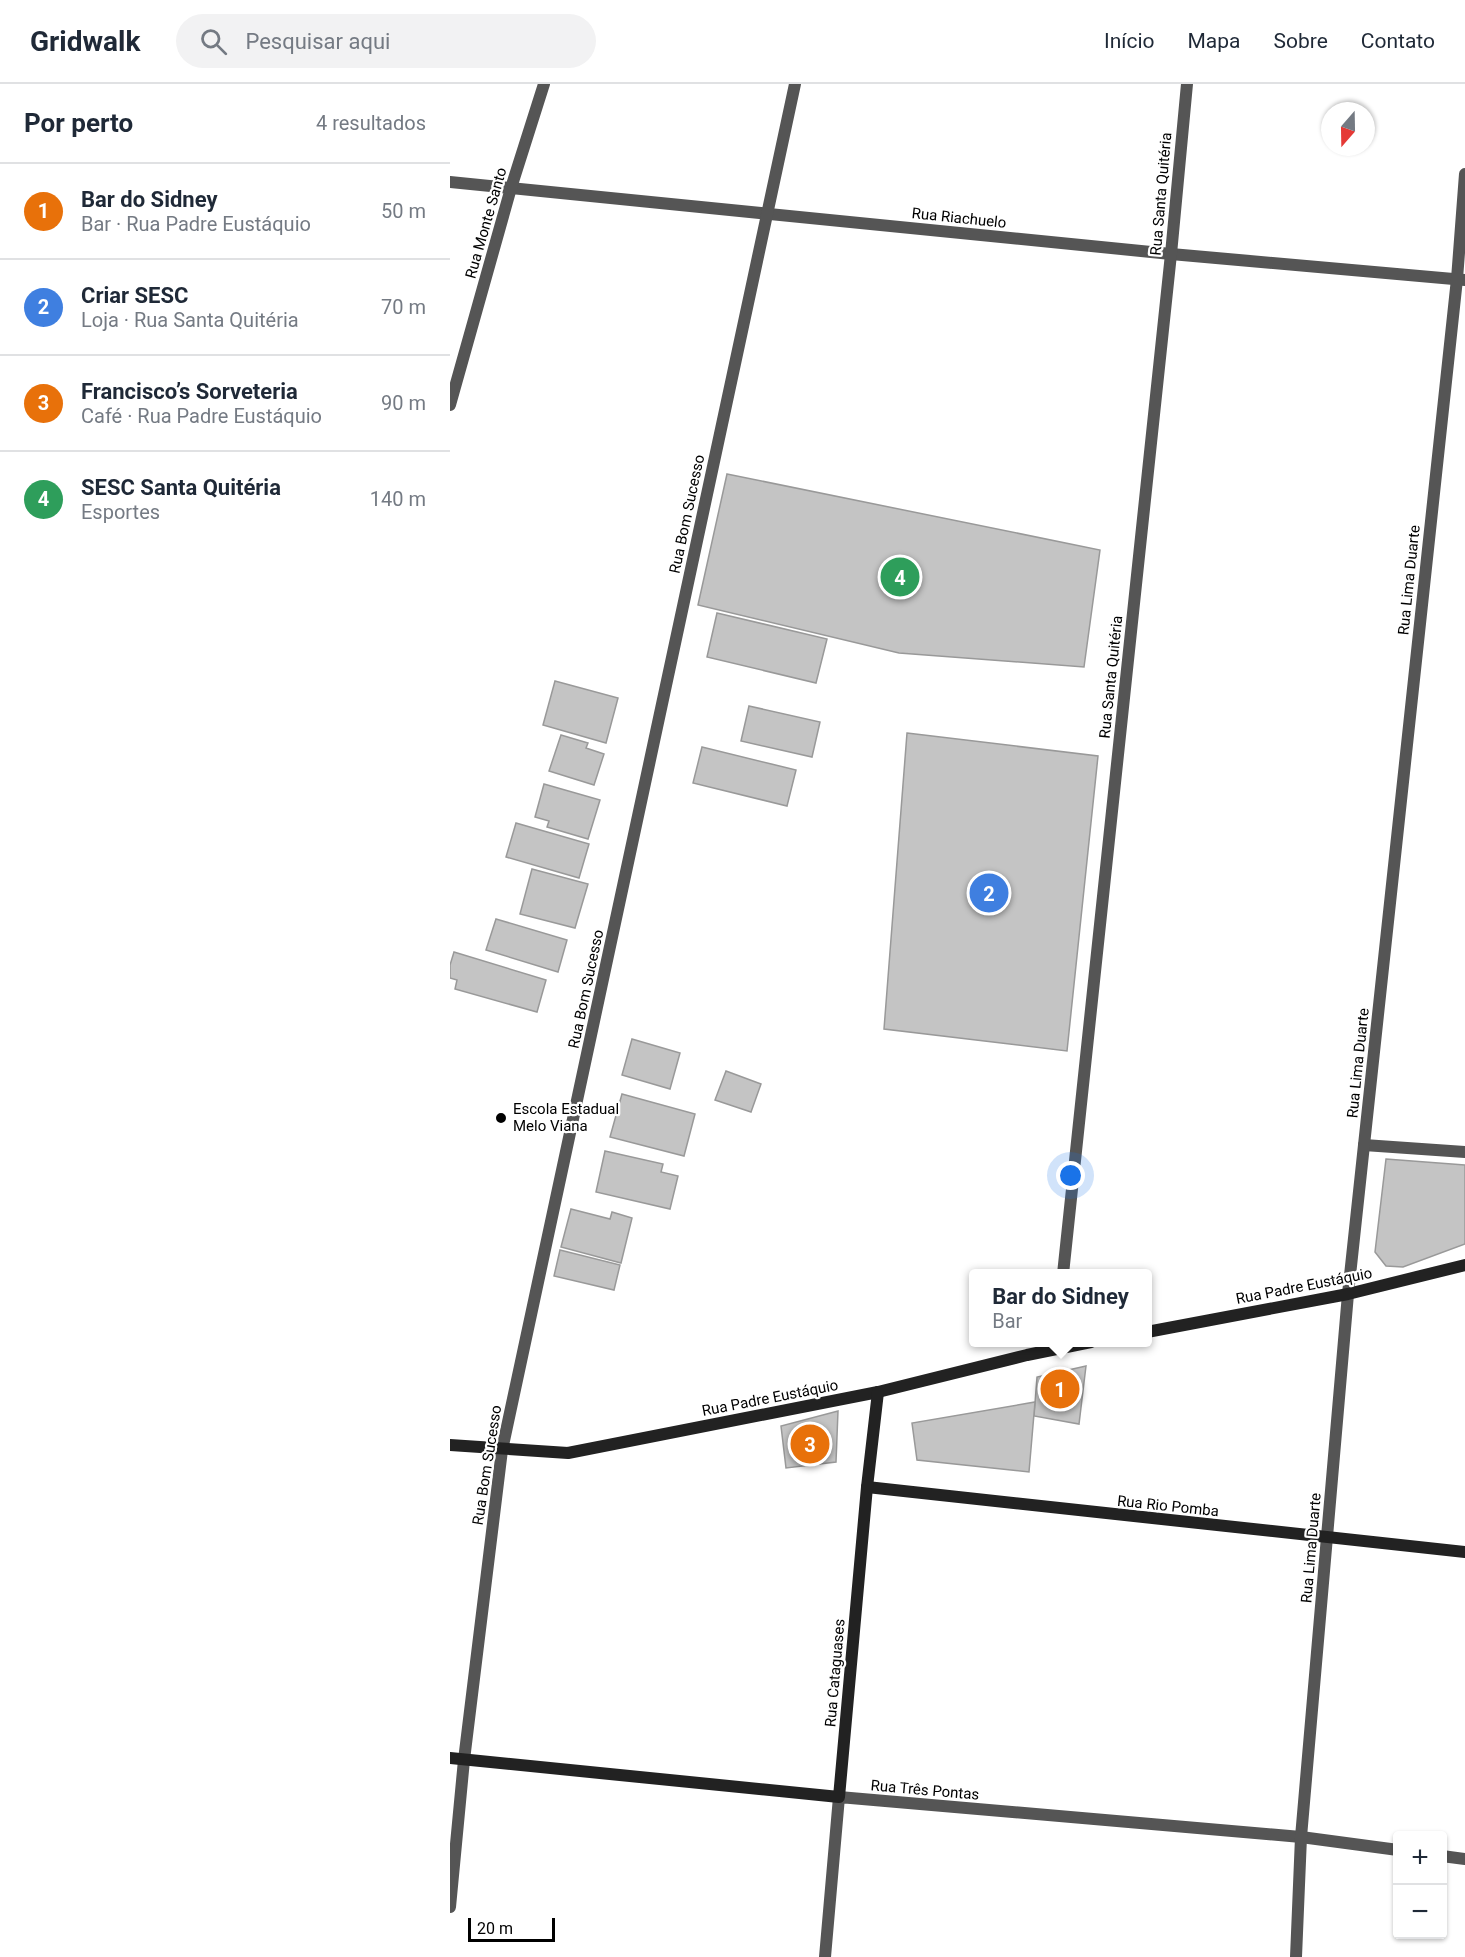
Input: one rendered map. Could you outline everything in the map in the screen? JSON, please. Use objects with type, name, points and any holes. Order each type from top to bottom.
[{"type":"main road","name":"Rua Padre Eustáquio","points":[[1152,1331],[1348,1294],[1465,1265]]},
{"type":"main road","name":"Rua Padre Eustáquio","points":[[450,1445],[568,1453],[878,1392],[1051,1347]]},
{"type":"main road","name":"Rua Cataguases","points":[[838,1797],[878,1392]]},
{"type":"main road","name":"Rua Rio Pomba","points":[[867,1487],[1327,1539],[1465,1552]]},
{"type":"main road","name":"Rua Três Pontas","points":[[450,1758],[838,1797]]},
{"type":"street","name":"Rua Monte Santo","points":[[450,405],[511,188],[544,84]]},
{"type":"street","name":"Rua Bom Sucesso","points":[[450,1907],[464,1760],[502,1450],[795,84]]},
{"type":"street","name":"Rua Santa Quitéria","points":[[1064,1269],[1187,84]]},
{"type":"street","name":"Rua Lima Duarte","points":[[1296,1957],[1301,1838],[1348,1294],[1461,279],[1465,174]]},
{"type":"street","name":"Rua Riachuelo","points":[[450,182],[1171,254],[1461,279]]},
{"type":"street","points":[[1364,1145],[1465,1152]]},
{"type":"street","name":"Rua Três Pontas","points":[[838,1797],[1301,1838],[1393,1849]]},
{"type":"street","name":"Rua Cataguases","points":[[825,1957],[838,1797]]},
{"type":"street","points":[[1447,1857],[1465,1859]]},
{"type":"building","points":[[727,474],[1100,550],[1084,667],[899,653],[698,605]]},
{"type":"building","points":[[717,613],[827,639],[816,683],[707,657]]},
{"type":"building","points":[[555,681],[618,698],[606,743],[543,725]]},
{"type":"building","points":[[749,706],[820,722],[812,757],[741,741]]},
{"type":"building","points":[[907,733],[1098,756],[1067,1051],[884,1029]]},
{"type":"building","points":[[561,735],[588,743],[586,748],[604,754],[594,785],[549,771]]},
{"type":"building","points":[[702,747],[796,770],[787,806],[693,783]]},
{"type":"building","points":[[544,784],[600,800],[588,839],[547,827],[549,821],[535,817]]},
{"type":"building","points":[[516,823],[589,844],[579,878],[506,857]]},
{"type":"building","points":[[532,869],[588,884],[575,928],[520,914]]},
{"type":"building","points":[[496,919],[567,940],[558,972],[486,950]]},
{"type":"building","points":[[454,952],[546,980],[537,1012],[455,989],[457,980],[450,978],[450,965]]},
{"type":"building","points":[[632,1039],[680,1053],[670,1089],[622,1075]]},
{"type":"building","points":[[726,1071],[761,1084],[751,1112],[715,1100]]},
{"type":"building","points":[[622,1094],[695,1114],[684,1156],[610,1137]]},
{"type":"building","points":[[605,1151],[663,1164],[661,1172],[678,1176],[670,1209],[596,1192]]},
{"type":"building","points":[[1386,1159],[1465,1165],[1465,1244],[1403,1267],[1386,1266],[1375,1252]]},
{"type":"building","points":[[571,1209],[610,1219],[612,1212],[632,1218],[621,1263],[561,1247]]},
{"type":"building","points":[[560,1250],[620,1265],[614,1290],[554,1276]]},
{"type":"building","points":[[1086,1366],[1079,1424],[1034,1416],[1037,1377]]},
{"type":"building","points":[[1035,1402],[1029,1472],[917,1460],[912,1423]]},
{"type":"building","points":[[838,1411],[836,1462],[786,1468],[781,1426]]},
{"type":"place","name":"SESC Santa Quitéria","points":[[900,577]]},
{"type":"place","name":"Criar SESC","points":[[989,893]]},
{"type":"place","name":"Escola Estadual Melo Viana","points":[[501,1118]]},
{"type":"place","name":"Bar do Sidney","points":[[1060,1389]]},
{"type":"place","name":"Francisco’s Sorveteria","points":[[810,1444]]}]
